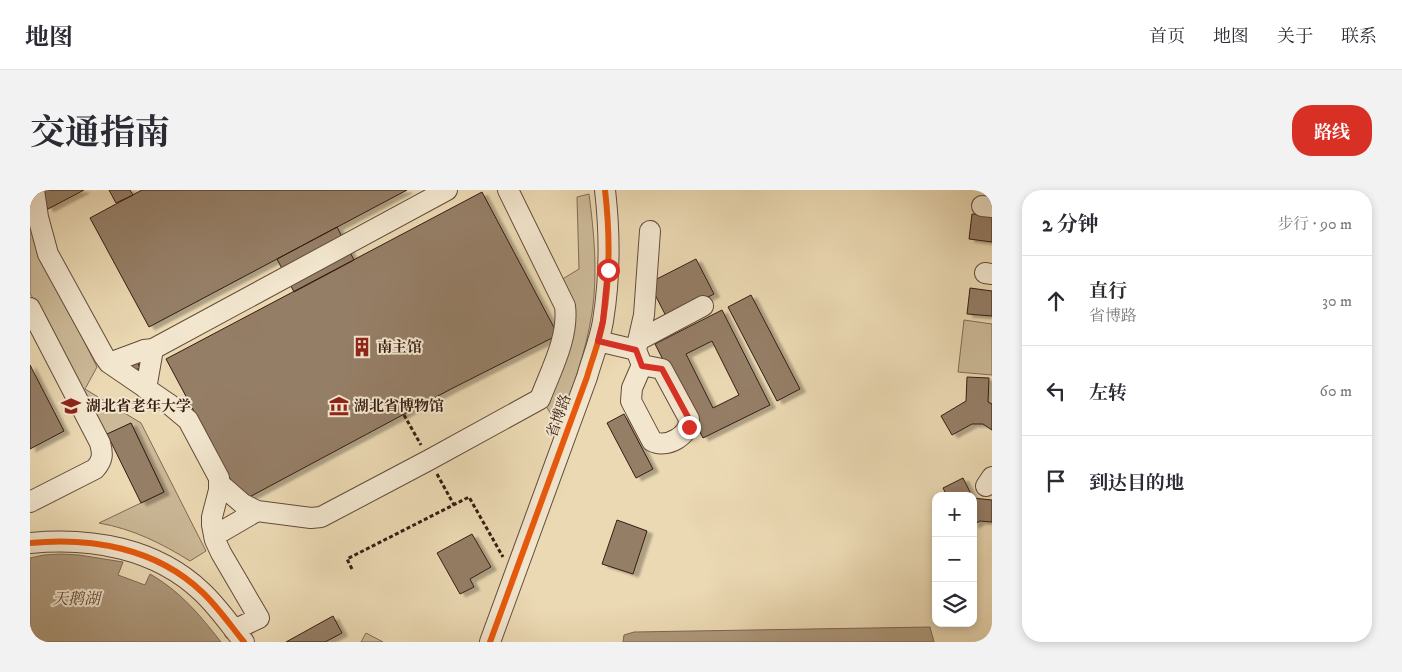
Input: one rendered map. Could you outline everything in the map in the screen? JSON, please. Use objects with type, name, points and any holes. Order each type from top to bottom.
[{"type":"street","points":[[30,543],[65,540],[124,548],[146,556],[188,580],[203,593],[239,636],[259,618],[221,553],[214,536],[212,516],[220,484],[216,470],[188,420],[109,363],[104,356],[48,254],[38,216],[34,190]]},
{"type":"street","points":[[109,363],[144,350],[153,349],[447,190]]},
{"type":"street","points":[[220,484],[243,504],[257,511],[311,518],[321,516],[540,399],[561,342],[565,323],[565,306],[508,190]]},
{"type":"street","name":"省博路","points":[[490,642],[598,341],[603,321],[608,270],[609,240],[605,190]]},
{"type":"street","points":[[639,352],[650,232]]},
{"type":"street","points":[[639,352],[703,306]]},
{"type":"street","points":[[30,308],[100,444],[102,454],[100,464],[96,469],[30,502]]},
{"type":"street","points":[[598,341],[639,352]]},
{"type":"street","points":[[146,389],[153,349]]},
{"type":"street","points":[[214,536],[257,511]]},
{"type":"path","points":[[352,569],[347,559],[469,497],[514,577]]},
{"type":"shaded area","points":[[589,194],[594,238],[594,298],[582,356],[559,427],[546,406],[572,328],[561,280],[579,269],[577,197]]},
{"type":"shaded area","points":[[30,224],[37,247],[97,367],[85,389],[141,423],[206,551],[190,561],[146,538],[123,529],[99,523],[164,492],[131,423],[103,437],[30,293]]},
{"type":"shaded area","points":[[964,320],[992,324],[992,375],[958,372]]},
{"type":"shaded area","points":[[366,633],[383,642],[361,642]]},
{"type":"water","name":"天鹅湖","points":[[61,554],[123,562],[118,575],[145,585],[150,574],[171,588],[189,604],[221,642],[30,642],[30,558]]},
{"type":"water","points":[[930,627],[934,642],[623,642],[624,635],[634,632]]},
{"type":"building","points":[[44,190],[84,190],[48,209],[40,195],[45,193]]},
{"type":"building","points":[[109,190],[130,190],[133,195],[116,203]]},
{"type":"building","points":[[142,190],[407,190],[149,327],[90,218]]},
{"type":"building","name":"南主馆","points":[[482,192],[558,335],[451,389],[242,501],[166,359]]},
{"type":"building","points":[[972,214],[992,216],[992,242],[969,239]]},
{"type":"building","points":[[337,227],[354,260],[294,292],[277,259]]},
{"type":"building","points":[[696,259],[714,294],[667,318],[649,283]]},
{"type":"building","points":[[970,288],[992,291],[992,316],[967,314]]},
{"type":"building","points":[[751,295],[800,389],[777,401],[728,307]]},
{"type":"building","points":[[722,310],[770,405],[703,438],[655,344]],"holes":[[[712,341],[739,395],[713,408],[686,354]]]},
{"type":"building","points":[[136,359],[140,368],[129,373],[125,363]]},
{"type":"building","points":[[30,365],[64,431],[30,449]]},
{"type":"building","points":[[967,377],[989,378],[988,402],[992,404],[992,430],[983,424],[972,424],[952,435],[941,416],[966,401]]},
{"type":"building","points":[[624,414],[653,469],[636,478],[607,423]]},
{"type":"building","points":[[131,423],[164,492],[141,503],[107,434]]},
{"type":"building","points":[[963,478],[970,492],[945,492],[943,488]]},
{"type":"building","points":[[977,498],[992,500],[992,522],[980,521],[977,523]]},
{"type":"building","points":[[617,520],[647,531],[633,574],[602,564]]},
{"type":"building","points":[[472,534],[491,567],[470,579],[474,587],[460,594],[437,553]]},
{"type":"building","points":[[333,616],[342,633],[325,642],[286,642]]},
{"type":"cycle path","points":[[490,642],[587,377],[600,335],[608,272],[608,223],[605,190]]},
{"type":"cycle path","points":[[30,543],[76,542],[99,544],[122,549],[164,565],[184,577],[202,592],[244,642]]},
{"type":"place","name":"南主馆","points":[[362,347]]},
{"type":"place","name":"湖北省老年大学","points":[[71,406]]},
{"type":"place","name":"湖北省博物馆","points":[[339,406]]},
{"type":"route","points":[[608,270],[603,321],[598,341],[636,350],[642,366],[662,369],[666,373],[689,419],[689,427]]}]
